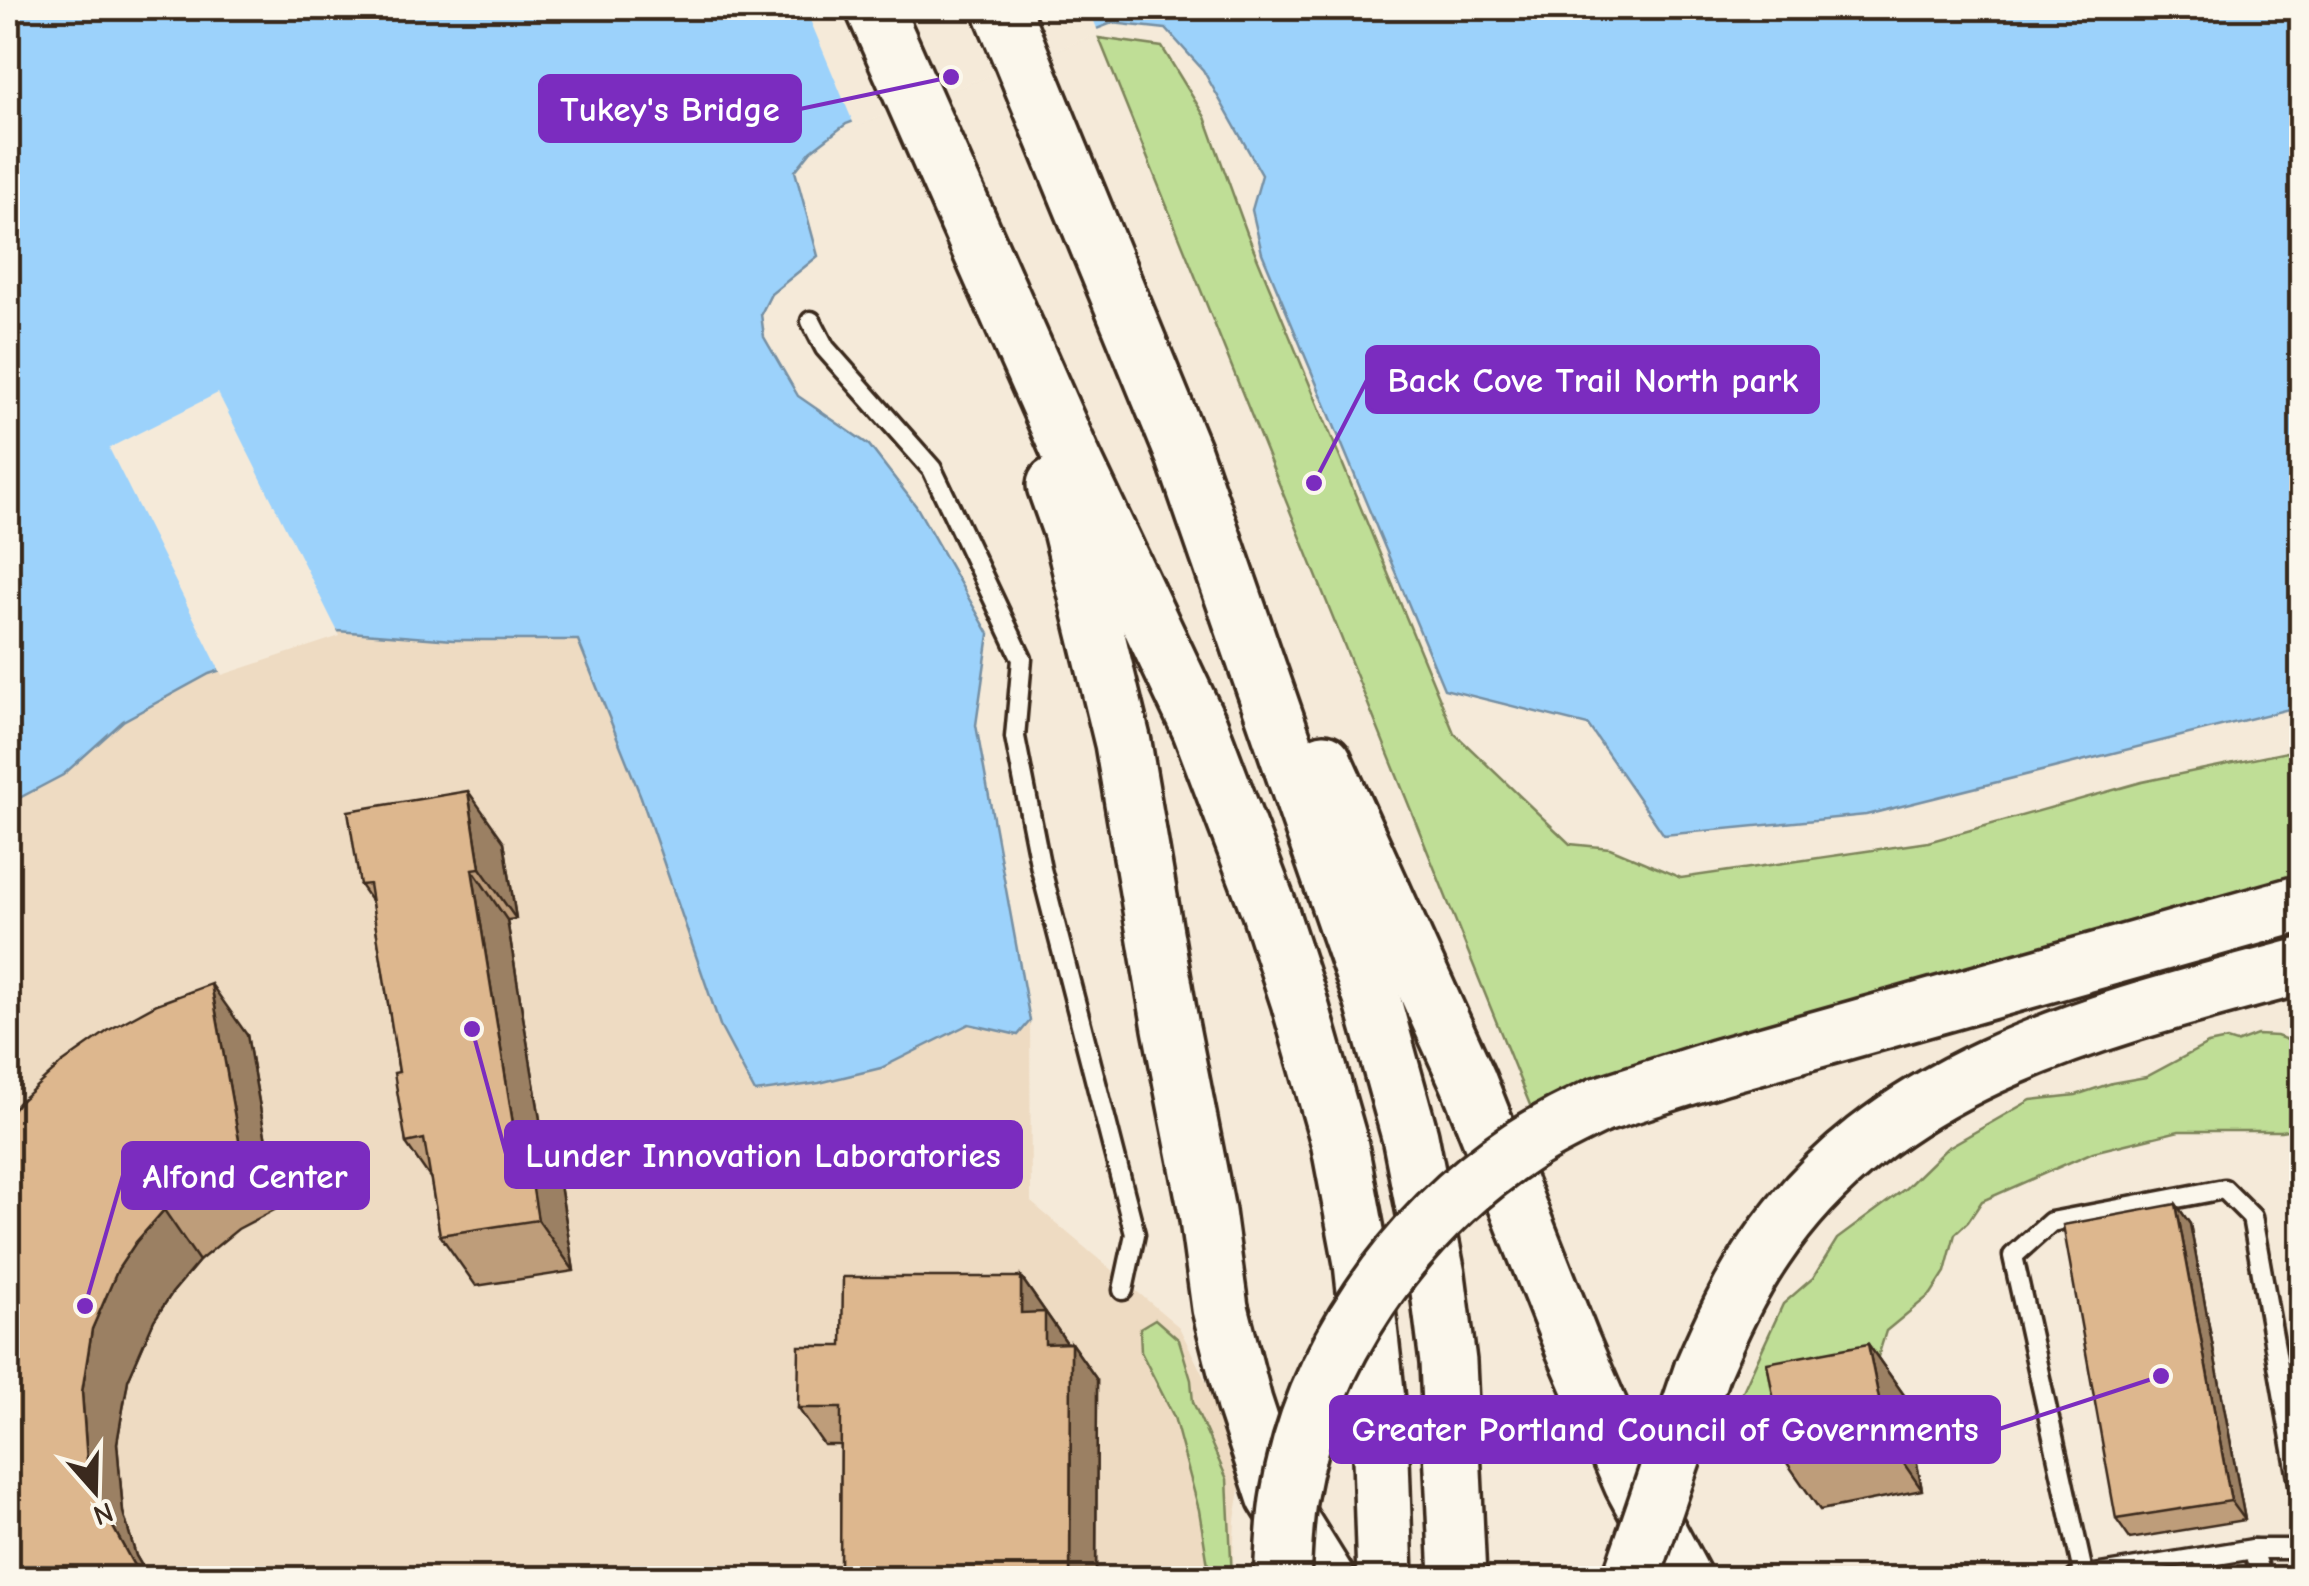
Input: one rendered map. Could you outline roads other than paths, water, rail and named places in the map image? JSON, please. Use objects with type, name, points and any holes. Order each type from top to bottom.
[{"type":"highway","points":[[874,8],[1073,460],[1200,728],[1269,909],[1339,1141],[1362,1263],[1380,1428],[1384,1578]]},
{"type":"highway","points":[[1001,8],[1184,455],[1468,1081],[1572,1344],[1632,1483],[1682,1578]]},
{"type":"highway","points":[[927,134],[1071,530],[1123,743],[1225,1326],[1244,1402],[1275,1496],[1326,1578]]},
{"type":"highway","points":[[1184,455],[1372,998],[1410,1136],[1448,1362],[1458,1576]]},
{"type":"highway","points":[[1282,1578],[1288,1495],[1302,1444],[1317,1398],[1363,1309],[1402,1255],[1450,1202],[1518,1149],[1600,1105],[1719,1067],[2302,903]]},
{"type":"highway","points":[[1631,1578],[1702,1372],[1725,1318],[1766,1249],[1813,1189],[1868,1138],[1962,1078],[2063,1034],[2302,966]]},
{"type":"highway","points":[[2141,1009],[2251,993],[2302,998]]},
{"type":"lane","points":[[811,322],[825,348],[932,469],[1022,659],[1016,737],[1040,869],[1135,1234],[1123,1290]]},
{"type":"lane","points":[[2302,1501],[2252,1218],[2224,1189],[2051,1222],[2013,1256],[2080,1578],[2253,1548],[2302,1548]]},
{"type":"lane","points":[[2253,1548],[2262,1578]]},
{"type":"water","points":[[8,8],[2301,8],[2301,706],[1866,815],[1664,835],[1588,725],[1444,689],[1262,253],[1252,210],[1262,175],[1203,70],[1166,29],[1112,23],[846,124],[811,151],[795,171],[818,256],[771,294],[761,314],[764,337],[798,396],[869,445],[916,506],[989,634],[976,725],[1030,1021],[1018,1035],[969,1024],[881,1068],[819,1083],[755,1092],[721,1028],[641,797],[578,640],[453,640],[337,631],[209,674],[123,721],[63,775],[8,804]]},
{"type":"place","name":"Tukey's Bridge","points":[[951,77]]},
{"type":"place","name":"Back Cove Trail North park","points":[[1314,483]]},
{"type":"place","name":"Lunder Innovation Laboratories","points":[[472,1029]]},
{"type":"place","name":"Alfond Center","points":[[85,1306]]},
{"type":"place","name":"Greater Portland Council of Governments","points":[[2161,1376]]}]
